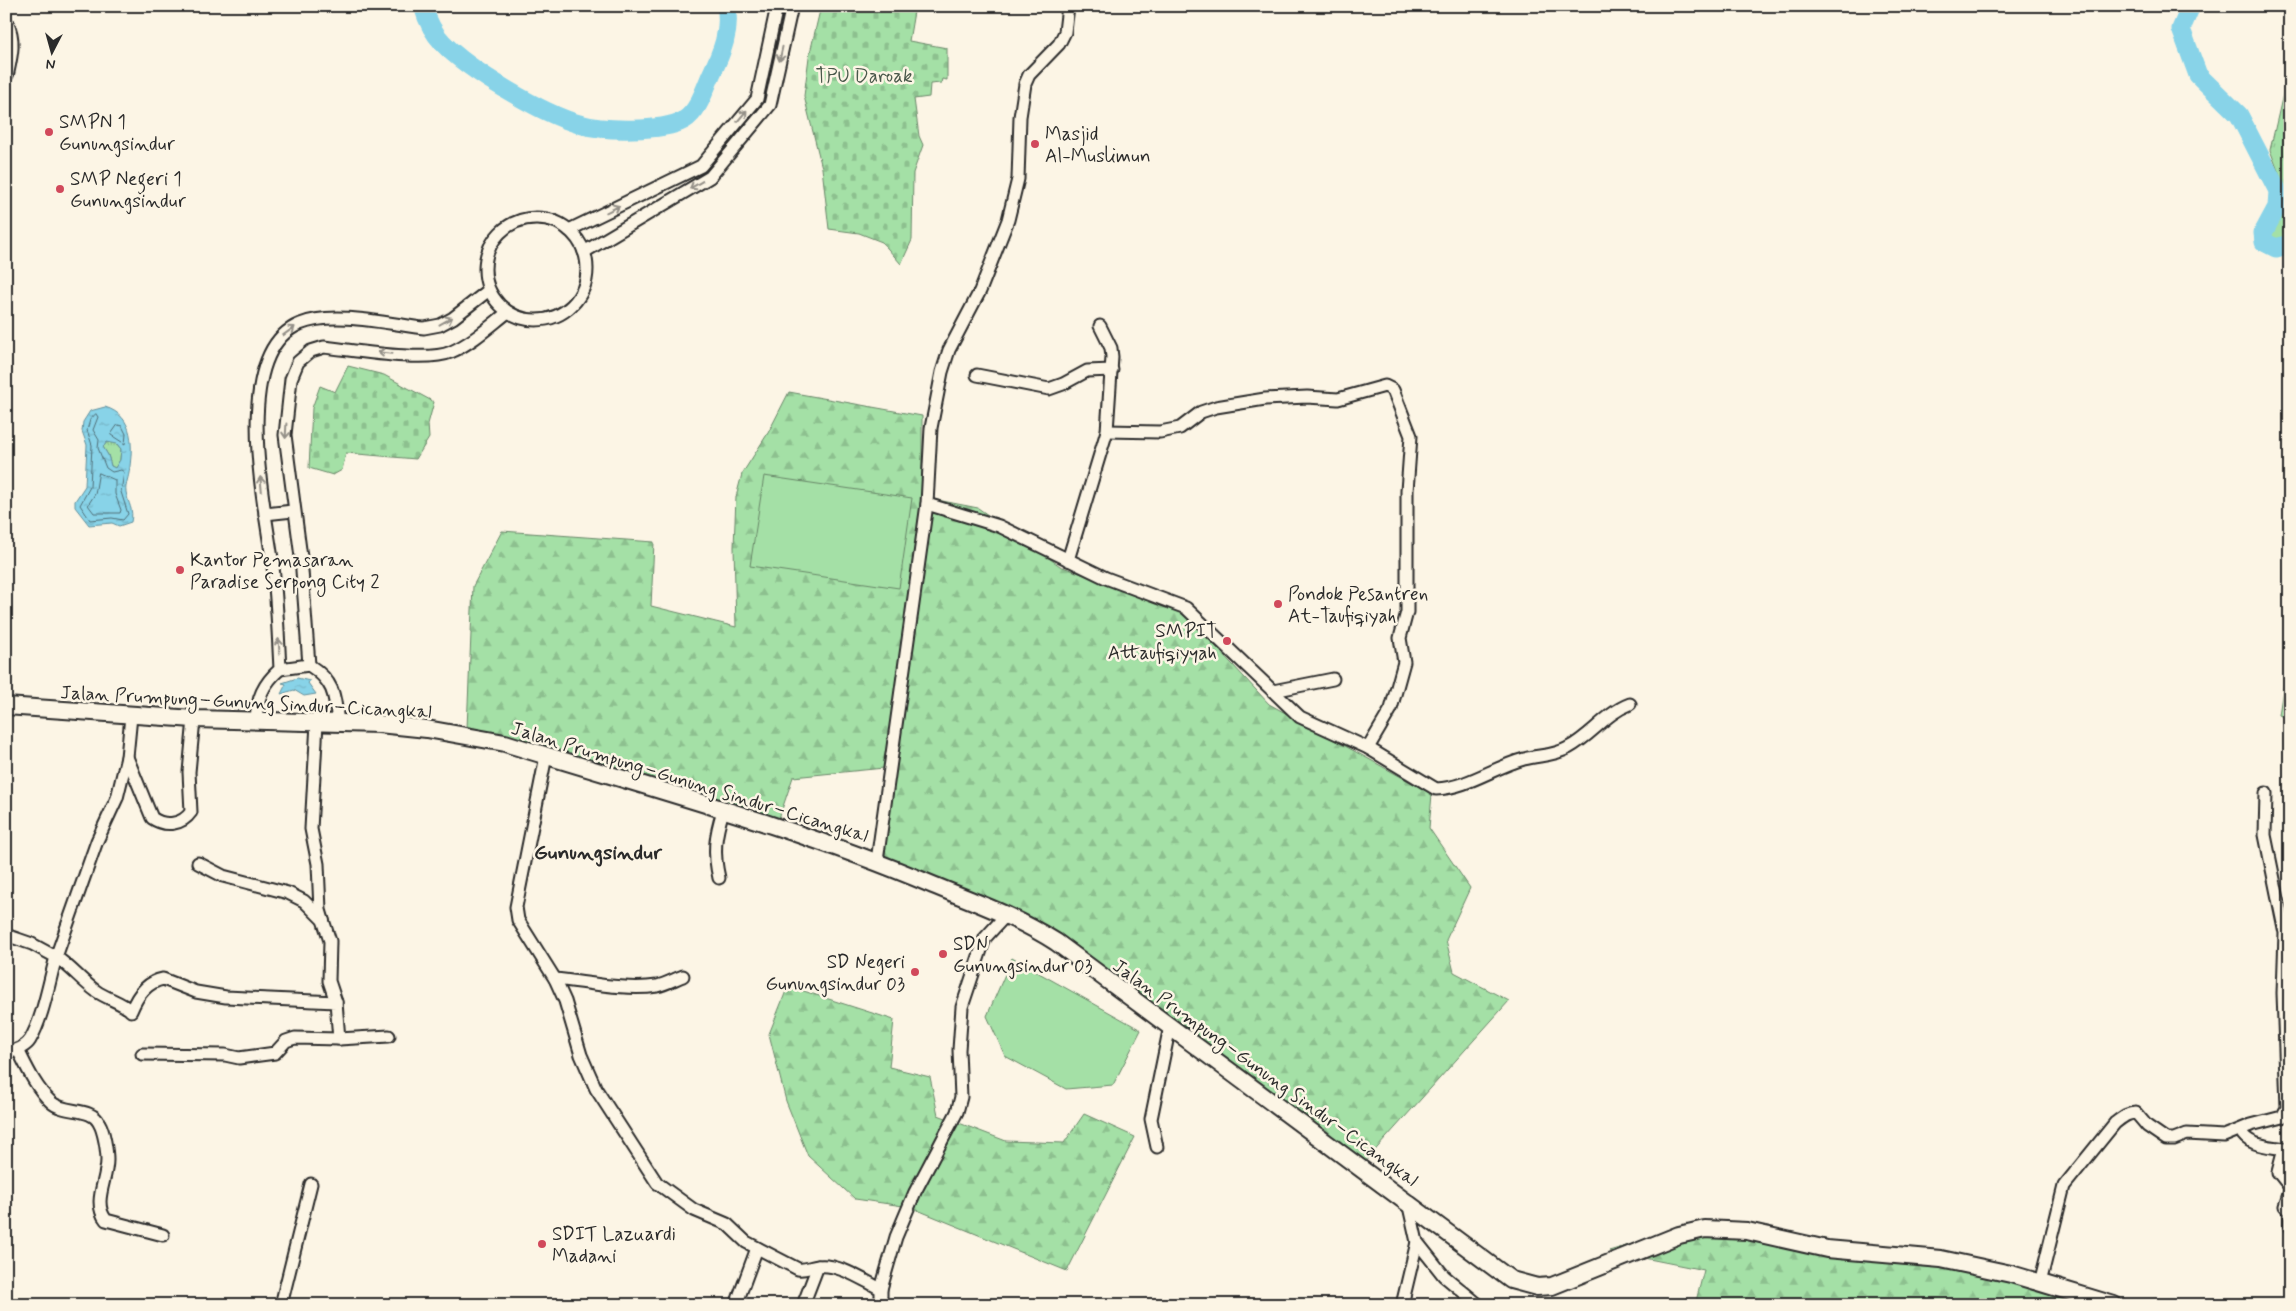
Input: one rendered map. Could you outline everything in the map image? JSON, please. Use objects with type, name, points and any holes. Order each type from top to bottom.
[{"type":"main road","name":"Jalan Prumpung–Gunung Sindur–Cicangkal","points":[[6,706],[131,716],[379,724],[427,729],[505,743],[723,811],[782,827],[877,861],[1007,914],[1056,942],[1408,1202],[1495,1270],[1511,1280],[1537,1287],[1552,1286],[1574,1279],[1679,1235],[1705,1229],[1747,1231],[1827,1249],[1942,1259],[2011,1274],[2114,1305]]},
{"type":"street","points":[[569,230],[701,166],[757,99],[777,6]]},
{"type":"street","points":[[584,252],[710,177],[770,105],[792,6]]},
{"type":"street","points":[[877,861],[927,504],[931,428],[942,372],[949,350],[980,292],[1008,220],[1018,179],[1020,117],[1025,84],[1029,75],[1059,44],[1065,32],[1068,6]]},
{"type":"street","points":[[6,24],[11,35],[11,49],[6,74]]},
{"type":"street","points":[[537,218],[558,223],[569,230],[584,252],[587,276],[584,288],[576,302],[564,312],[551,318],[536,320],[521,318],[508,312],[497,302],[489,290],[485,277],[486,256],[495,238],[505,228],[517,222],[537,218]]},
{"type":"street","points":[[280,668],[272,560],[256,435],[263,372],[273,347],[283,335],[300,324],[320,319],[424,328],[440,325],[489,290]]},
{"type":"street","points":[[309,666],[301,557],[293,511],[285,435],[291,379],[303,356],[324,347],[425,356],[449,353],[469,342],[508,312]]},
{"type":"street","points":[[1068,560],[1107,431],[1112,370],[1111,348],[1100,326]]},
{"type":"street","points":[[977,375],[1049,389],[1087,371],[1112,370]]},
{"type":"street","points":[[1107,431],[1160,432],[1180,428],[1201,412],[1216,407],[1265,399],[1307,397],[1338,400],[1385,386],[1393,390],[1411,436],[1407,491],[1407,612],[1400,638],[1404,662],[1391,709],[1368,748]]},
{"type":"street","points":[[927,504],[999,526],[1043,545],[1068,560],[1106,578],[1186,608],[1260,676],[1300,717],[1368,748],[1436,790],[1448,789],[1518,761],[1553,755],[1582,739],[1616,709],[1630,704]]},
{"type":"street","points":[[265,514],[293,511]]},
{"type":"street","points":[[256,721],[257,704],[267,681],[280,668],[309,666],[325,675],[335,698],[338,723]]},
{"type":"street","points":[[1273,691],[1333,679]]},
{"type":"street","points":[[6,1054],[18,1050],[29,1042],[39,1019],[56,957],[97,841],[117,798],[127,757],[131,716]]},
{"type":"street","points":[[127,757],[152,818],[158,822],[175,824],[187,818],[191,812],[189,772],[194,719]]},
{"type":"street","points":[[317,723],[311,829],[318,864],[320,910],[330,941],[329,981],[336,1002],[339,1039]]},
{"type":"street","points":[[546,756],[516,907],[518,920],[556,979],[565,1001],[580,1055],[596,1090],[658,1183],[694,1210],[728,1224],[746,1242],[798,1270],[806,1270],[818,1266],[835,1268],[881,1288]]},
{"type":"street","points":[[2040,1282],[2064,1186],[2115,1123],[2124,1116],[2129,1113],[2136,1113],[2146,1126],[2166,1139],[2174,1139],[2187,1134],[2224,1136],[2241,1131],[2251,1124],[2282,1117],[2287,1108],[2283,993],[2285,933],[2265,835],[2266,793]]},
{"type":"street","points":[[718,878],[714,855],[717,830],[723,811]]},
{"type":"street","points":[[198,863],[224,876],[288,892],[304,901],[323,920]]},
{"type":"street","points":[[882,1305],[881,1288],[896,1237],[915,1192],[957,1112],[961,1097],[959,1050],[962,1007],[985,938],[1007,914]]},
{"type":"street","points":[[6,935],[32,944],[68,964],[94,989],[131,1011],[135,1000],[146,986],[163,979],[196,992],[226,997],[336,1002]]},
{"type":"street","points":[[556,979],[610,985],[658,986],[683,976]]},
{"type":"street","points":[[1157,1147],[1151,1118],[1170,1026]]},
{"type":"street","points":[[142,1054],[225,1055],[239,1058],[274,1054],[286,1041],[295,1038],[339,1039],[389,1036]]},
{"type":"street","points":[[18,1050],[33,1079],[52,1102],[61,1108],[94,1116],[100,1123],[107,1160],[100,1201],[102,1215],[106,1220],[163,1235]]},
{"type":"street","points":[[2241,1131],[2244,1138],[2249,1141],[2284,1149],[2278,1172],[2290,1189],[2285,1206],[2290,1211],[2290,1228]]},
{"type":"street","points":[[280,1305],[311,1184]]},
{"type":"street","points":[[1408,1202],[1417,1242],[1444,1276],[1478,1305]]},
{"type":"street","points":[[1402,1305],[1417,1242]]},
{"type":"street","points":[[736,1305],[757,1248]]},
{"type":"street","points":[[803,1305],[818,1266]]},
{"type":"green space","name":"TPU Daroak","points":[[821,6],[915,6],[909,41],[947,48],[947,80],[942,79],[941,83],[930,84],[929,97],[914,99],[919,136],[923,145],[913,173],[912,240],[901,264],[882,242],[859,233],[829,229],[822,168],[804,96],[809,57]]},
{"type":"green space","points":[[2290,64],[2290,245],[2275,244],[2268,234],[2283,184],[2270,150]]},
{"type":"green space","points":[[348,366],[384,375],[434,402],[428,424],[429,438],[416,459],[346,453],[342,470],[333,475],[309,468],[312,408],[320,386],[335,392]]},
{"type":"green space","points":[[789,392],[922,416],[922,497],[978,508],[1060,566],[1183,611],[1269,704],[1432,794],[1429,828],[1470,888],[1446,940],[1454,972],[1509,1001],[1360,1167],[1016,919],[871,862],[884,768],[793,777],[776,827],[467,728],[473,586],[502,531],[654,542],[651,606],[736,627],[734,547],[736,497],[742,474],[768,433]]},
{"type":"green space","points":[[107,442],[117,444],[121,449],[120,460],[115,468],[111,466],[108,455],[103,447]]},
{"type":"green space","points":[[764,476],[912,498],[899,588],[750,566]]},
{"type":"green space","points":[[2290,644],[2290,720],[2279,715]]},
{"type":"green space","points":[[1012,958],[1141,1030],[1113,1085],[1066,1089],[1005,1056],[987,1016]]},
{"type":"green space","points":[[788,986],[894,1020],[889,1067],[930,1077],[938,1115],[1006,1141],[1064,1143],[1084,1114],[1135,1137],[1067,1271],[910,1207],[855,1199],[808,1156],[786,1101],[769,1034]]},
{"type":"green space","points":[[1754,1227],[2118,1305],[1695,1305],[1704,1270],[1609,1251],[1676,1231]]},
{"type":"water","points":[[105,407],[115,411],[122,417],[130,434],[131,453],[126,490],[132,517],[131,522],[119,526],[112,523],[89,525],[75,507],[75,501],[85,486],[87,445],[82,431],[83,422],[90,411]],"holes":[[[107,442],[117,444],[121,449],[120,460],[115,468],[111,466],[108,455],[103,447]]]},
{"type":"water","points":[[297,678],[310,681],[308,683],[316,694],[304,696],[294,690],[281,694],[286,684],[282,683]]},
{"type":"waterway","points":[[423,6],[431,26],[443,43],[470,66],[488,78],[527,101],[564,119],[579,124],[617,129],[662,127],[684,120],[693,112],[704,93],[722,50],[727,24],[726,6]]},
{"type":"waterway","points":[[2191,6],[2181,29],[2198,75],[2239,115],[2278,191],[2277,207],[2263,233],[2264,242],[2276,248],[2290,244]]},
{"type":"place","name":"SMPN 1 Gunungsindur","points":[[49,132]]},
{"type":"place","name":"Masjid Al-Muslimun","points":[[1035,144]]},
{"type":"place","name":"SMP Negeri 1 Gunungsindur","points":[[60,189]]},
{"type":"place","name":"Kantor Pemasaran Paradise Serpong City 2","points":[[180,570]]},
{"type":"place","name":"Pondok Pesantren At-Taufiqiyah","points":[[1278,604]]},
{"type":"place","name":"SMPIT Attaufiqiyyah","points":[[1227,641]]},
{"type":"place","name":"SDN Gunungsindur 03","points":[[943,954]]},
{"type":"place","name":"SD Negeri Gunungsindur 03","points":[[915,972]]},
{"type":"place","name":"SDIT Lazuardi Madani","points":[[542,1244]]},
{"type":"district","name":"Gunungsindur","points":[[598,852]]}]
